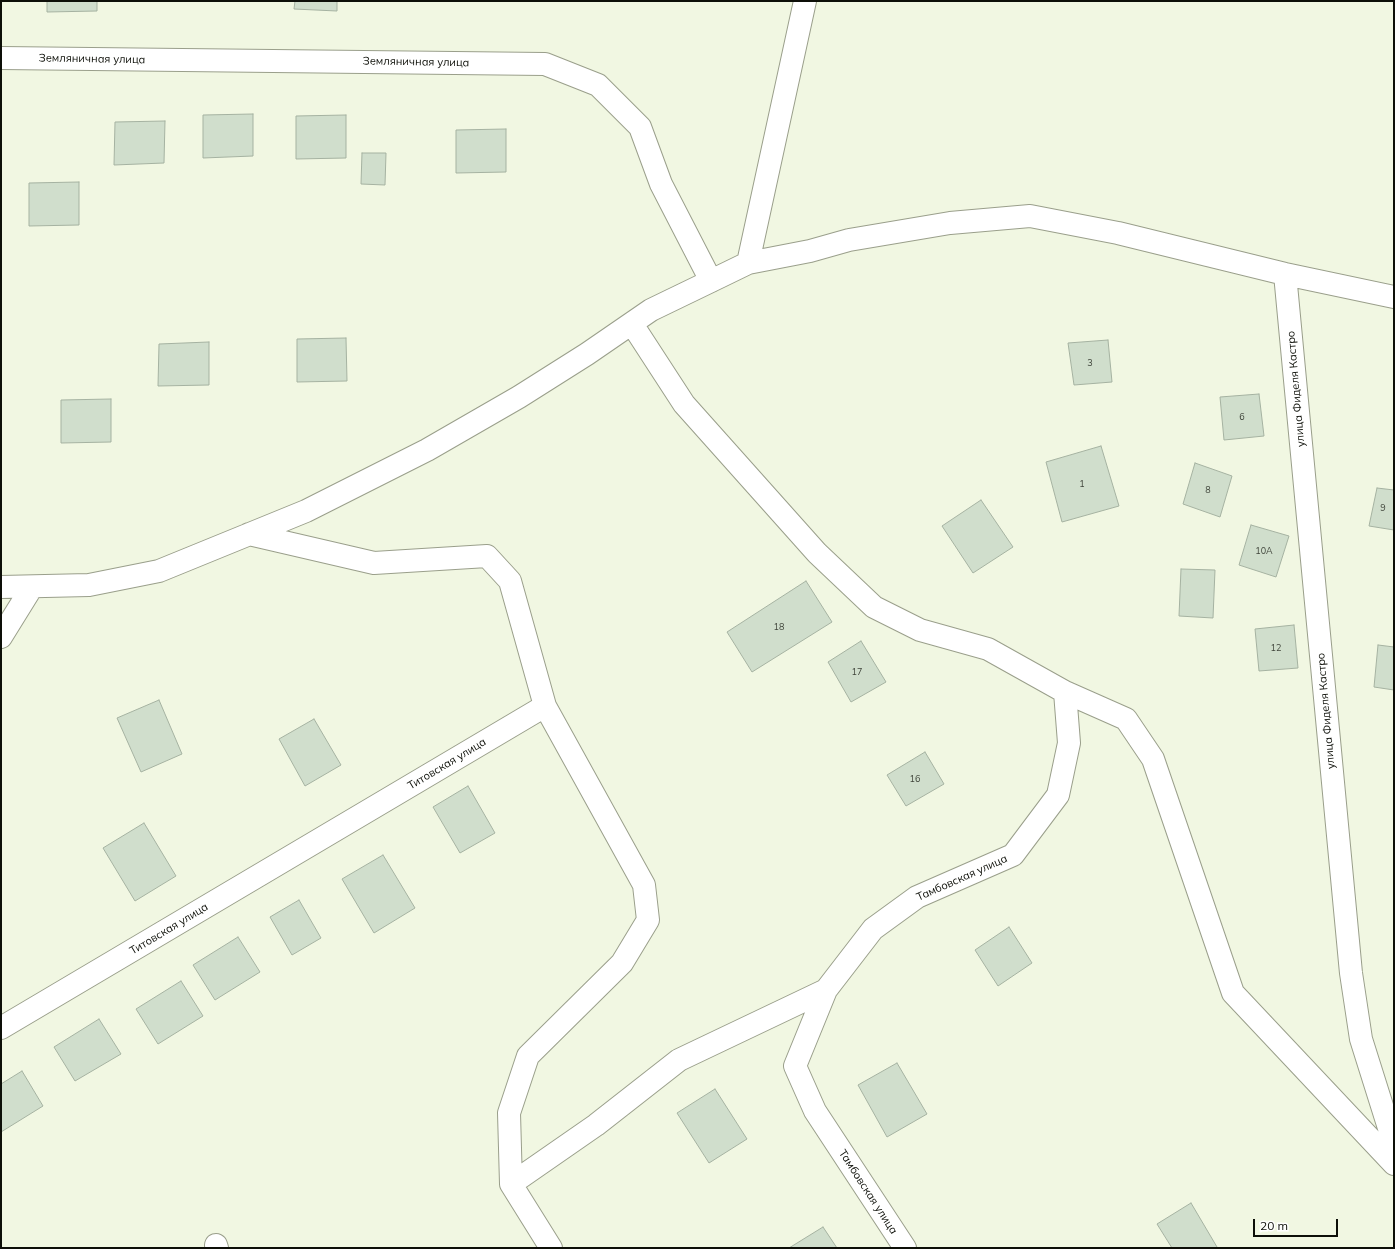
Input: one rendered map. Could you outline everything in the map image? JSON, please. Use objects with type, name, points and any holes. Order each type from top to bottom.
[{"type":"street","points":[[748,263],[805,1]]},
{"type":"street","name":"Земляничная улица","points":[[1,58],[546,64],[598,85],[640,127],[662,184],[712,281]]},
{"type":"street","points":[[1,587],[89,585],[159,571],[306,511],[427,450],[518,397],[587,354],[651,310],[748,263],[810,251],[849,240],[950,223],[1030,216],[1118,233],[1285,274],[1394,297]]},
{"type":"street","name":"улица Фиделя Кастро","points":[[1285,274],[1351,973],[1361,1039],[1394,1144]]},
{"type":"street","points":[[632,324],[684,404],[817,553],[874,607],[920,630],[988,649],[1065,692],[1126,719],[1153,759],[1233,993],[1394,1164]]},
{"type":"street","points":[[249,534],[374,563],[487,556],[510,581],[545,706],[644,885],[648,920],[622,963],[528,1056],[509,1113],[511,1184],[551,1248]]},
{"type":"street","points":[[1,637],[32,587]]},
{"type":"street","name":"Тамбовская улица","points":[[905,1248],[815,1110],[795,1066],[826,990],[872,929],[917,897],[1013,855],[1058,795],[1069,744],[1065,692]]},
{"type":"street","name":"Титовская улица","points":[[1,1028],[545,706]]},
{"type":"street","points":[[511,1184],[596,1125],[679,1060],[826,990]]},
{"type":"building","points":[[47,1],[97,1],[97,11],[47,12]]},
{"type":"building","points":[[295,1],[337,1],[337,11],[294,9]]},
{"type":"building","points":[[253,114],[253,156],[203,158],[203,115]]},
{"type":"building","points":[[346,115],[346,158],[296,159],[296,116]]},
{"type":"building","points":[[165,121],[164,163],[114,165],[115,122]]},
{"type":"building","points":[[506,129],[506,172],[456,173],[456,130]]},
{"type":"building","points":[[362,153],[386,153],[385,185],[361,184]]},
{"type":"building","points":[[79,182],[79,225],[29,226],[29,183]]},
{"type":"building","points":[[346,338],[347,381],[297,382],[297,339]]},
{"type":"building","points":[[1108,340],[1112,382],[1074,385],[1068,343]]},
{"type":"building","points":[[209,342],[209,385],[158,386],[159,344]]},
{"type":"building","points":[[1259,394],[1264,436],[1224,440],[1220,397]]},
{"type":"building","points":[[111,399],[111,442],[61,443],[61,400]]},
{"type":"building","points":[[1101,446],[1119,506],[1062,522],[1046,462]]},
{"type":"building","points":[[1195,463],[1232,476],[1220,517],[1183,504]]},
{"type":"building","points":[[1377,488],[1394,490],[1394,530],[1369,526]]},
{"type":"building","points":[[981,500],[1013,547],[973,573],[942,526]]},
{"type":"building","points":[[1251,525],[1289,536],[1276,577],[1239,565]]},
{"type":"building","points":[[1181,569],[1215,570],[1213,618],[1179,616]]},
{"type":"building","points":[[806,581],[832,622],[752,672],[727,632]]},
{"type":"building","points":[[1294,625],[1298,668],[1259,671],[1255,629]]},
{"type":"building","points":[[861,641],[886,682],[851,702],[828,662]]},
{"type":"building","points":[[1378,645],[1394,647],[1394,690],[1374,687]]},
{"type":"building","points":[[159,700],[182,754],[141,772],[117,718]]},
{"type":"building","points":[[314,719],[341,765],[305,786],[279,739]]},
{"type":"building","points":[[925,752],[944,784],[906,806],[887,775]]},
{"type":"building","points":[[468,786],[495,833],[460,853],[433,807]]},
{"type":"building","points":[[144,823],[176,876],[135,901],[103,848]]},
{"type":"building","points":[[383,855],[415,908],[374,933],[342,879]]},
{"type":"building","points":[[299,900],[321,938],[292,955],[270,917]]},
{"type":"building","points":[[1009,927],[1032,963],[998,986],[975,950]]},
{"type":"building","points":[[238,937],[260,972],[215,1000],[193,965]]},
{"type":"building","points":[[181,981],[203,1016],[158,1044],[136,1009]]},
{"type":"building","points":[[99,1019],[121,1054],[75,1081],[54,1047]]},
{"type":"building","points":[[897,1063],[927,1114],[887,1137],[858,1085]]},
{"type":"building","points":[[22,1071],[43,1106],[1,1132],[1,1084]]},
{"type":"building","points":[[715,1089],[747,1139],[709,1163],[677,1113]]},
{"type":"building","points":[[1191,1203],[1217,1247],[1216,1248],[1172,1248],[1157,1224]]},
{"type":"building","points":[[823,1227],[837,1248],[789,1248]]}]
